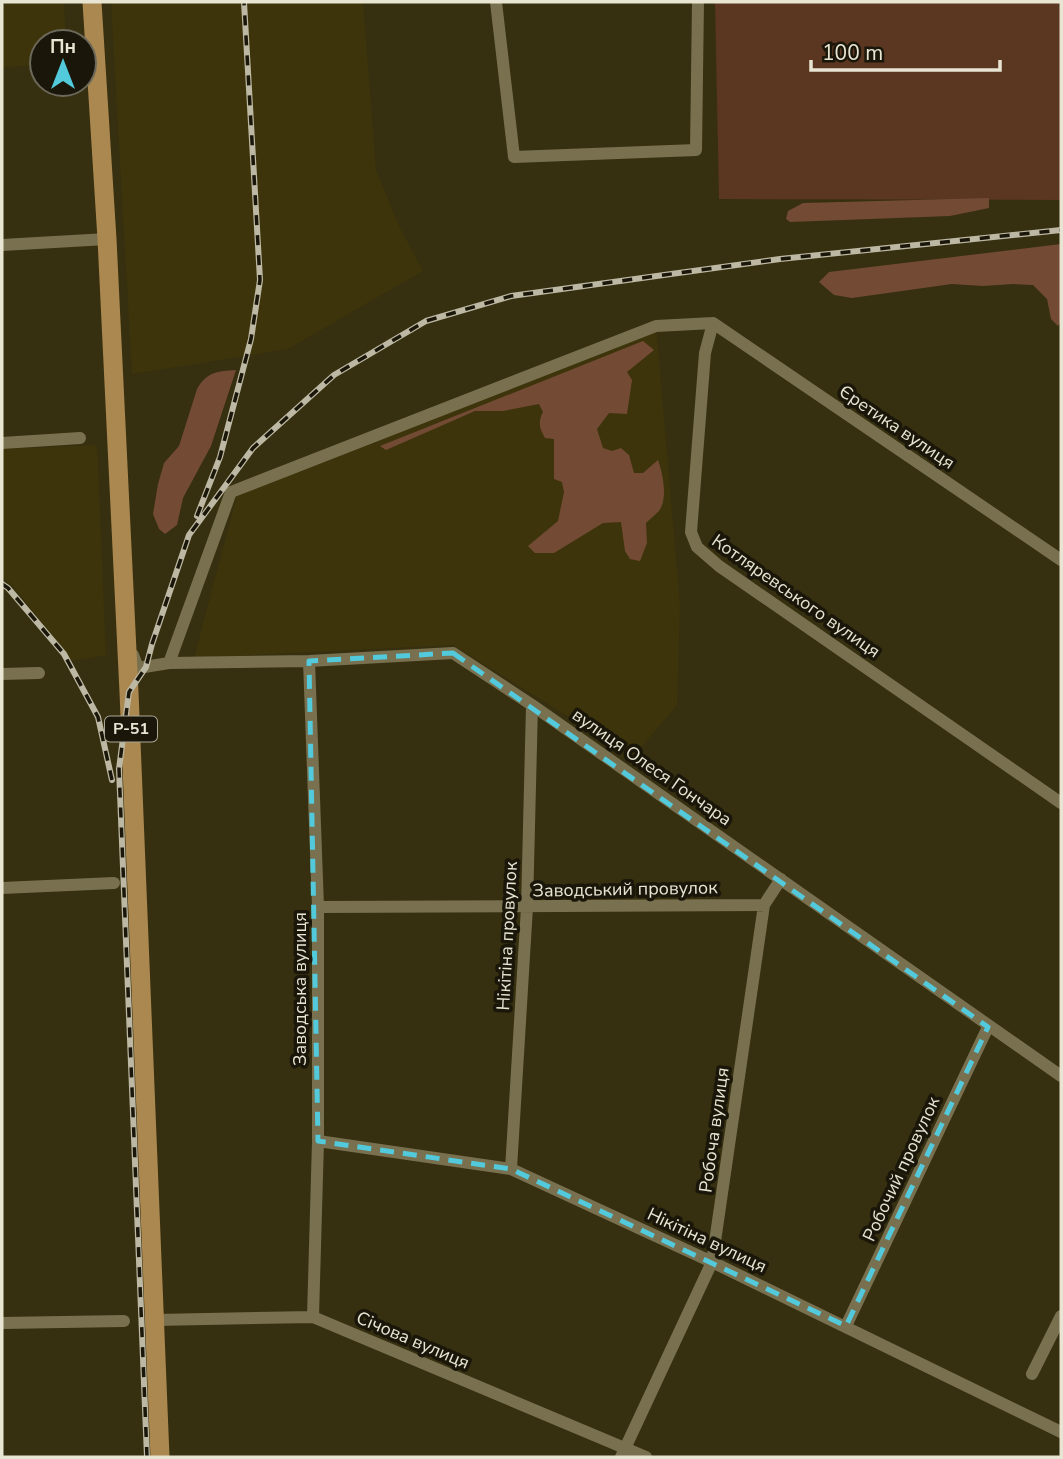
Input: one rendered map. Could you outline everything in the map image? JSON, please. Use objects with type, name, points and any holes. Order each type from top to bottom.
[{"type":"main road","name":"Р-51","points":[[92,2],[107,239],[134,800],[160,1457]]},
{"type":"street","points":[[496,2],[514,157],[696,150],[698,2]]},
{"type":"street","points":[[2,244],[107,239]]},
{"type":"street","points":[[169,663],[231,492],[656,326],[713,323]]},
{"type":"street","name":"Єретика вулиця","points":[[713,323],[1061,560]]},
{"type":"street","name":"Котляревського вулиця","points":[[713,323],[705,353],[691,532],[697,547],[719,566],[1061,803]]},
{"type":"street","points":[[2,443],[80,438]]},
{"type":"street","name":"вулиця Олеся Гончара","points":[[133,655],[138,668],[169,663],[309,661],[453,653],[533,705],[1061,1076]]},
{"type":"street","name":"Заводська вулиця","points":[[309,661],[318,907],[318,1140],[313,1317]]},
{"type":"street","points":[[2,674],[38,673]]},
{"type":"street","name":"Нікітіна провулок","points":[[511,1169],[527,907],[533,705]]},
{"type":"street","name":"Робоча вулиця","points":[[623,1452],[712,1262],[764,905],[781,878]]},
{"type":"street","points":[[2,888],[114,883]]},
{"type":"street","name":"Заводський провулок","points":[[318,907],[764,905]]},
{"type":"street","name":"Робочий провулок","points":[[846,1326],[988,1027]]},
{"type":"street","name":"Нікітіна вулиця","points":[[318,1140],[511,1169],[846,1326],[1061,1432]]},
{"type":"street","points":[[1032,1374],[1061,1316]]},
{"type":"street","name":"Січова вулиця","points":[[155,1320],[313,1317],[623,1452],[646,1457]]},
{"type":"street","points":[[2,1323],[124,1321]]},
{"type":"highlighted area","points":[[453,653],[988,1027],[846,1326],[511,1169],[318,1141],[309,661]]},
{"type":"shaded area","points":[[2,2],[64,2],[65,28],[28,28],[28,66],[2,67]]},
{"type":"shaded area","points":[[111,2],[363,2],[376,170],[400,228],[423,271],[288,349],[132,374]]},
{"type":"shaded area","points":[[715,2],[1061,2],[1061,200],[719,199]]},
{"type":"shaded area","points":[[989,198],[989,208],[950,216],[790,222],[786,219],[788,211],[803,203]]},
{"type":"shaded area","points":[[1061,244],[1061,321],[1058,326],[1051,319],[1047,299],[1033,285],[952,284],[852,298],[834,295],[819,282],[829,272]]},
{"type":"shaded area","points":[[656,326],[680,605],[677,705],[633,757],[453,645],[194,658],[237,495]]},
{"type":"shaded area","points":[[643,341],[654,350],[627,372],[632,380],[627,414],[609,413],[597,429],[603,448],[612,451],[621,448],[629,455],[634,473],[643,473],[658,460],[663,479],[662,506],[646,523],[647,543],[640,561],[630,559],[625,551],[621,522],[603,523],[554,553],[535,553],[528,546],[558,521],[564,492],[562,482],[554,479],[554,439],[545,438],[541,431],[543,412],[539,404],[503,411],[475,411],[386,450],[380,446]]},
{"type":"shaded area","points":[[236,370],[211,446],[183,498],[177,525],[165,534],[159,529],[153,514],[164,463],[179,446],[201,383],[213,374]]},
{"type":"shaded area","points":[[97,445],[106,655],[72,661],[13,586],[2,577],[2,449]]},
{"type":"railway","points":[[197,516],[220,457],[251,339],[260,280],[244,2]]},
{"type":"railway","points":[[147,1457],[119,769],[129,692],[146,667],[189,535],[253,448],[334,375],[426,321],[511,296],[780,259],[1061,230]]},
{"type":"railway","points":[[2,584],[64,654],[98,717],[112,780]]}]
